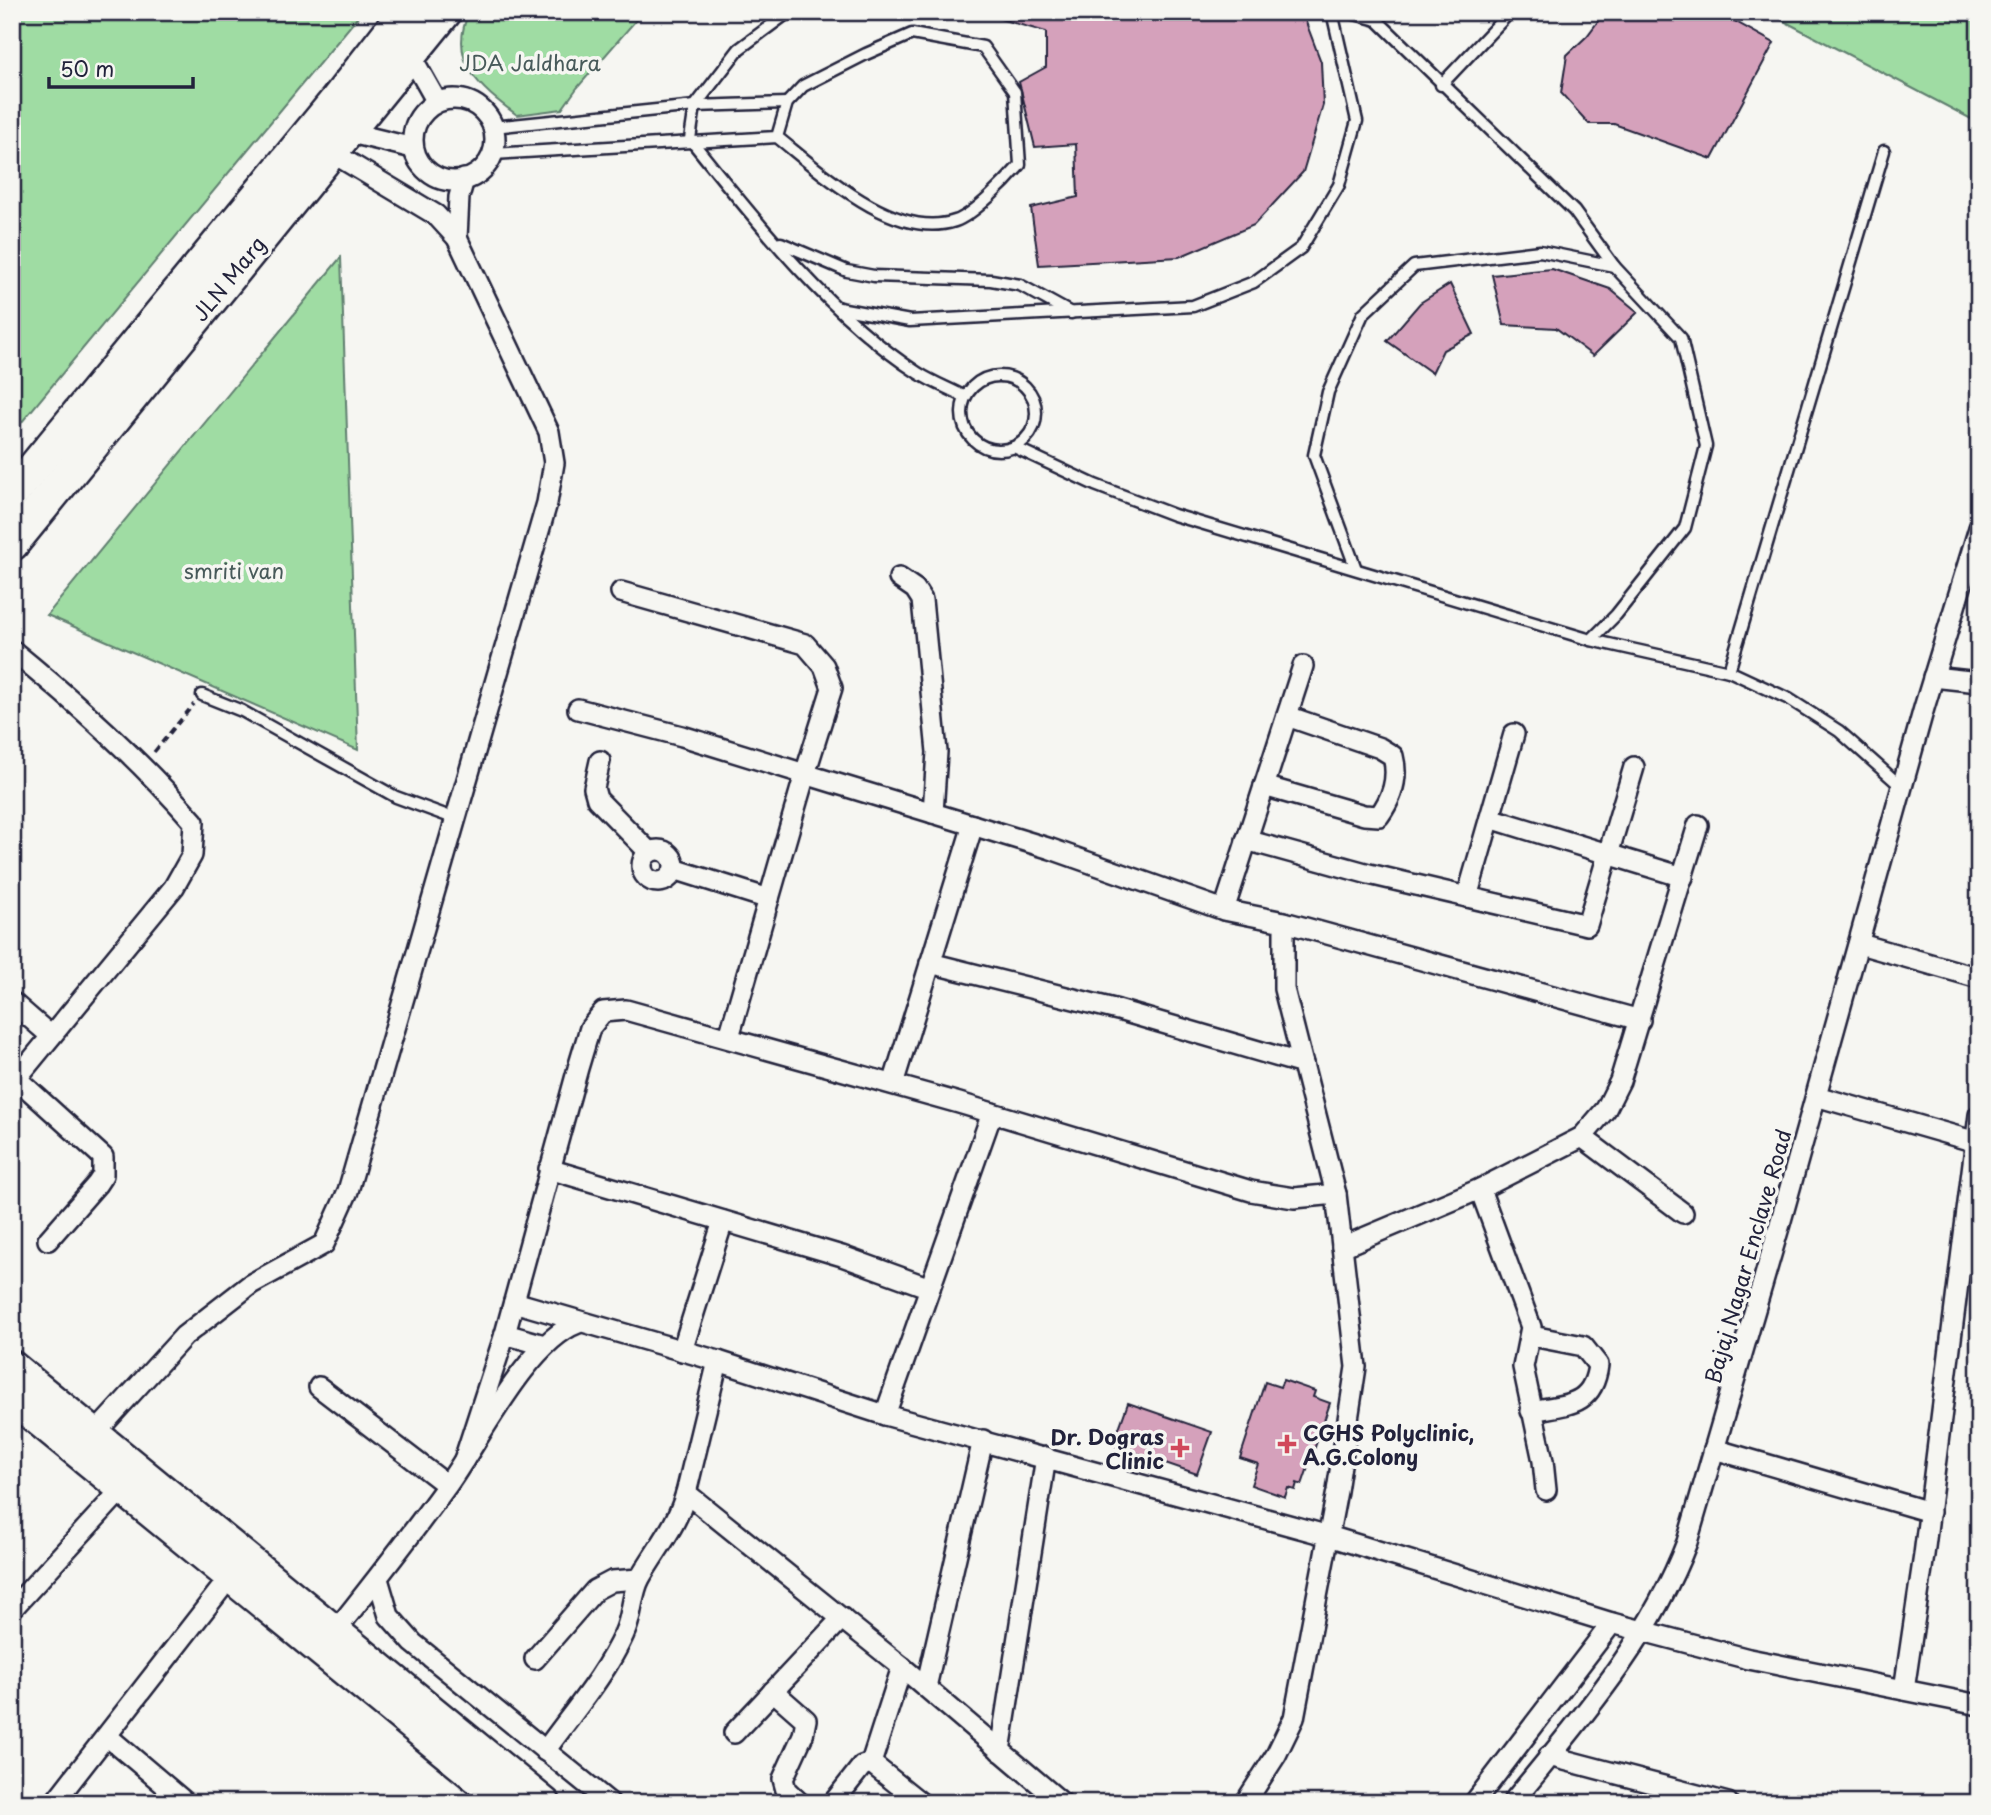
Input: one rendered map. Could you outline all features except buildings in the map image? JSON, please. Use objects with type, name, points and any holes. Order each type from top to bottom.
[{"type":"main road","name":"JLN Marg","points":[[12,494],[405,12]]},
{"type":"main road","name":"JLN Marg","points":[[12,544],[442,16]]},
{"type":"street","points":[[411,55],[437,102]]},
{"type":"street","points":[[450,99],[477,105],[493,127],[493,154],[476,174],[464,179],[451,181],[426,170],[414,148],[417,121],[425,110],[437,102],[450,99]]},
{"type":"street","points":[[339,142],[414,148]]},
{"type":"street","points":[[87,1442],[184,1336],[251,1284],[308,1256],[328,1238],[348,1191],[547,503],[554,463],[549,432],[457,238],[436,215],[339,142]]},
{"type":"street","points":[[457,238],[459,197],[464,179]]},
{"type":"street","name":"Bajaj Nagar Enclave Road","points":[[1511,1803],[1593,1704],[1644,1631],[1670,1587],[1714,1449],[1860,944],[1933,677],[1979,528]]},
{"type":"street","points":[[899,578],[915,589],[922,600],[936,752],[933,813]]},
{"type":"street","points":[[621,593],[805,644],[824,666],[831,688],[729,1037]]},
{"type":"street","points":[[12,650],[80,705],[142,765],[194,822],[192,855],[174,887],[14,1082],[103,1157],[103,1175],[48,1240]]},
{"type":"street","points":[[1224,910],[1303,666]]},
{"type":"street","points":[[1933,677],[1979,682]]},
{"type":"street","points":[[578,709],[682,736],[1051,849],[1224,910],[1284,922],[1640,1020]]},
{"type":"street","points":[[1265,786],[1364,815],[1379,816],[1394,787],[1397,770],[1393,756],[1380,748],[1287,716]]},
{"type":"street","points":[[1467,897],[1514,734]]},
{"type":"street","points":[[600,761],[594,788],[597,799],[649,852],[665,851],[674,862],[674,869],[769,899]]},
{"type":"street","points":[[1246,840],[1587,925],[1634,767]]},
{"type":"street","points":[[1490,818],[1609,852],[1682,877]]},
{"type":"street","points":[[893,1084],[973,825]]},
{"type":"street","points":[[1342,1247],[1480,1189],[1583,1137],[1606,1109],[1620,1081],[1698,825]]},
{"type":"street","points":[[1245,1803],[1276,1755],[1294,1718],[1329,1536],[1356,1367],[1336,1194],[1284,989],[1284,922]]},
{"type":"street","points":[[1860,944],[1979,978]]},
{"type":"street","points":[[930,962],[1118,1010],[1303,1064]]},
{"type":"street","points":[[12,1002],[51,1036]]},
{"type":"street","points":[[464,1460],[505,1334],[578,1068],[597,1016],[603,1012],[626,1010],[729,1037],[1251,1191],[1294,1198],[1336,1194]]},
{"type":"street","points":[[1816,1096],[1976,1142]]},
{"type":"street","points":[[885,1415],[992,1113]]},
{"type":"street","points":[[1904,1690],[1930,1512],[1979,1115]]},
{"type":"street","points":[[1583,1137],[1683,1213]]},
{"type":"street","points":[[549,1169],[842,1256],[930,1288]]},
{"type":"street","points":[[1480,1189],[1531,1326],[1532,1336],[1523,1367],[1543,1461],[1546,1490]]},
{"type":"street","points":[[682,1351],[723,1221]]},
{"type":"street","points":[[514,1302],[578,1323],[718,1361],[885,1415],[1329,1536],[1612,1623],[1749,1659],[1979,1705]]},
{"type":"street","points":[[328,1641],[447,1485],[501,1402],[544,1345],[578,1323]]},
{"type":"street","points":[[505,1334],[544,1345]]},
{"type":"street","points":[[1531,1411],[1576,1403],[1591,1392],[1598,1365],[1583,1346],[1532,1336]]},
{"type":"street","points":[[545,1751],[613,1656],[633,1612],[639,1579],[680,1516],[718,1361]]},
{"type":"street","points":[[12,1365],[87,1442],[123,1488],[230,1577],[328,1641],[546,1803]]},
{"type":"street","points":[[319,1387],[447,1485]]},
{"type":"street","points":[[12,1399],[87,1442],[328,1641],[506,1803]]},
{"type":"street","points":[[926,1688],[983,1440]]},
{"type":"street","points":[[1714,1449],[1930,1512]]},
{"type":"street","points":[[1000,1751],[1046,1457]]},
{"type":"street","points":[[12,1609],[123,1488]]},
{"type":"street","points":[[686,1493],[902,1667],[1062,1803]]},
{"type":"street","points":[[54,1803],[230,1577]]},
{"type":"street","points":[[377,1579],[389,1616],[414,1643],[610,1803]]},
{"type":"street","points":[[536,1659],[595,1590],[612,1581],[639,1579]]},
{"type":"street","points":[[734,1732],[842,1618]]},
{"type":"street","points":[[1474,1803],[1612,1623]]},
{"type":"street","points":[[872,1763],[902,1667]]},
{"type":"street","points":[[773,1691],[806,1720],[803,1735],[783,1779],[786,1790],[800,1803]]},
{"type":"street","points":[[107,1735],[186,1803]]},
{"type":"street","points":[[1549,1756],[1728,1803]]},
{"type":"street","points":[[833,1803],[862,1766],[872,1763]]},
{"type":"street","points":[[872,1763],[922,1803]]},
{"type":"lane","points":[[789,12],[738,49],[695,106],[690,139],[777,242],[865,333],[918,373],[965,397]]},
{"type":"lane","points":[[839,308],[910,321],[1193,306],[1254,282],[1301,248],[1339,185],[1357,121],[1332,12]]},
{"type":"lane","points":[[1347,12],[1380,16],[1441,85],[1574,211],[1614,265],[1681,338],[1706,446],[1685,528],[1616,615],[1591,640]]},
{"type":"lane","points":[[1441,85],[1510,12]]},
{"type":"lane","points":[[493,154],[690,139],[777,136],[852,197],[912,223],[956,221],[1001,188],[1020,165],[1015,92],[983,47],[912,34],[803,86],[787,103],[777,136]]},
{"type":"lane","points":[[493,127],[695,106],[787,103]]},
{"type":"lane","points":[[1729,671],[1884,151]]},
{"type":"lane","points":[[777,242],[847,271],[1020,285],[1071,313]]},
{"type":"lane","points":[[1356,569],[1314,455],[1328,392],[1363,314],[1414,266],[1540,251],[1614,265]]},
{"type":"lane","points":[[1014,447],[1031,432],[1035,421],[1032,397],[1025,388],[1004,377],[981,381],[965,397],[962,422],[968,434],[988,449],[1014,447],[1096,485],[1174,515],[1591,640],[1729,671],[1789,699],[1839,731],[1903,788]]},
{"type":"lane","points":[[202,695],[242,711],[396,797],[456,819]]},
{"type":"path","points":[[142,765],[202,695]]},
{"type":"green space","points":[[12,12],[362,12],[12,434]]},
{"type":"green space","name":"JDA Jaldhara","points":[[469,12],[643,12],[562,109],[517,115],[491,94],[471,72],[462,45],[463,29]]},
{"type":"green space","points":[[1766,12],[1979,12],[1979,123],[1778,18]]},
{"type":"green space","name":"smriti van","points":[[341,257],[358,750],[47,615]]},
{"type":"place","name":"CGHS Polyclinic, A.G.Colony","points":[[1287,1444]]},
{"type":"place","name":"Dr. Dogras Clinic","points":[[1180,1448]]}]
